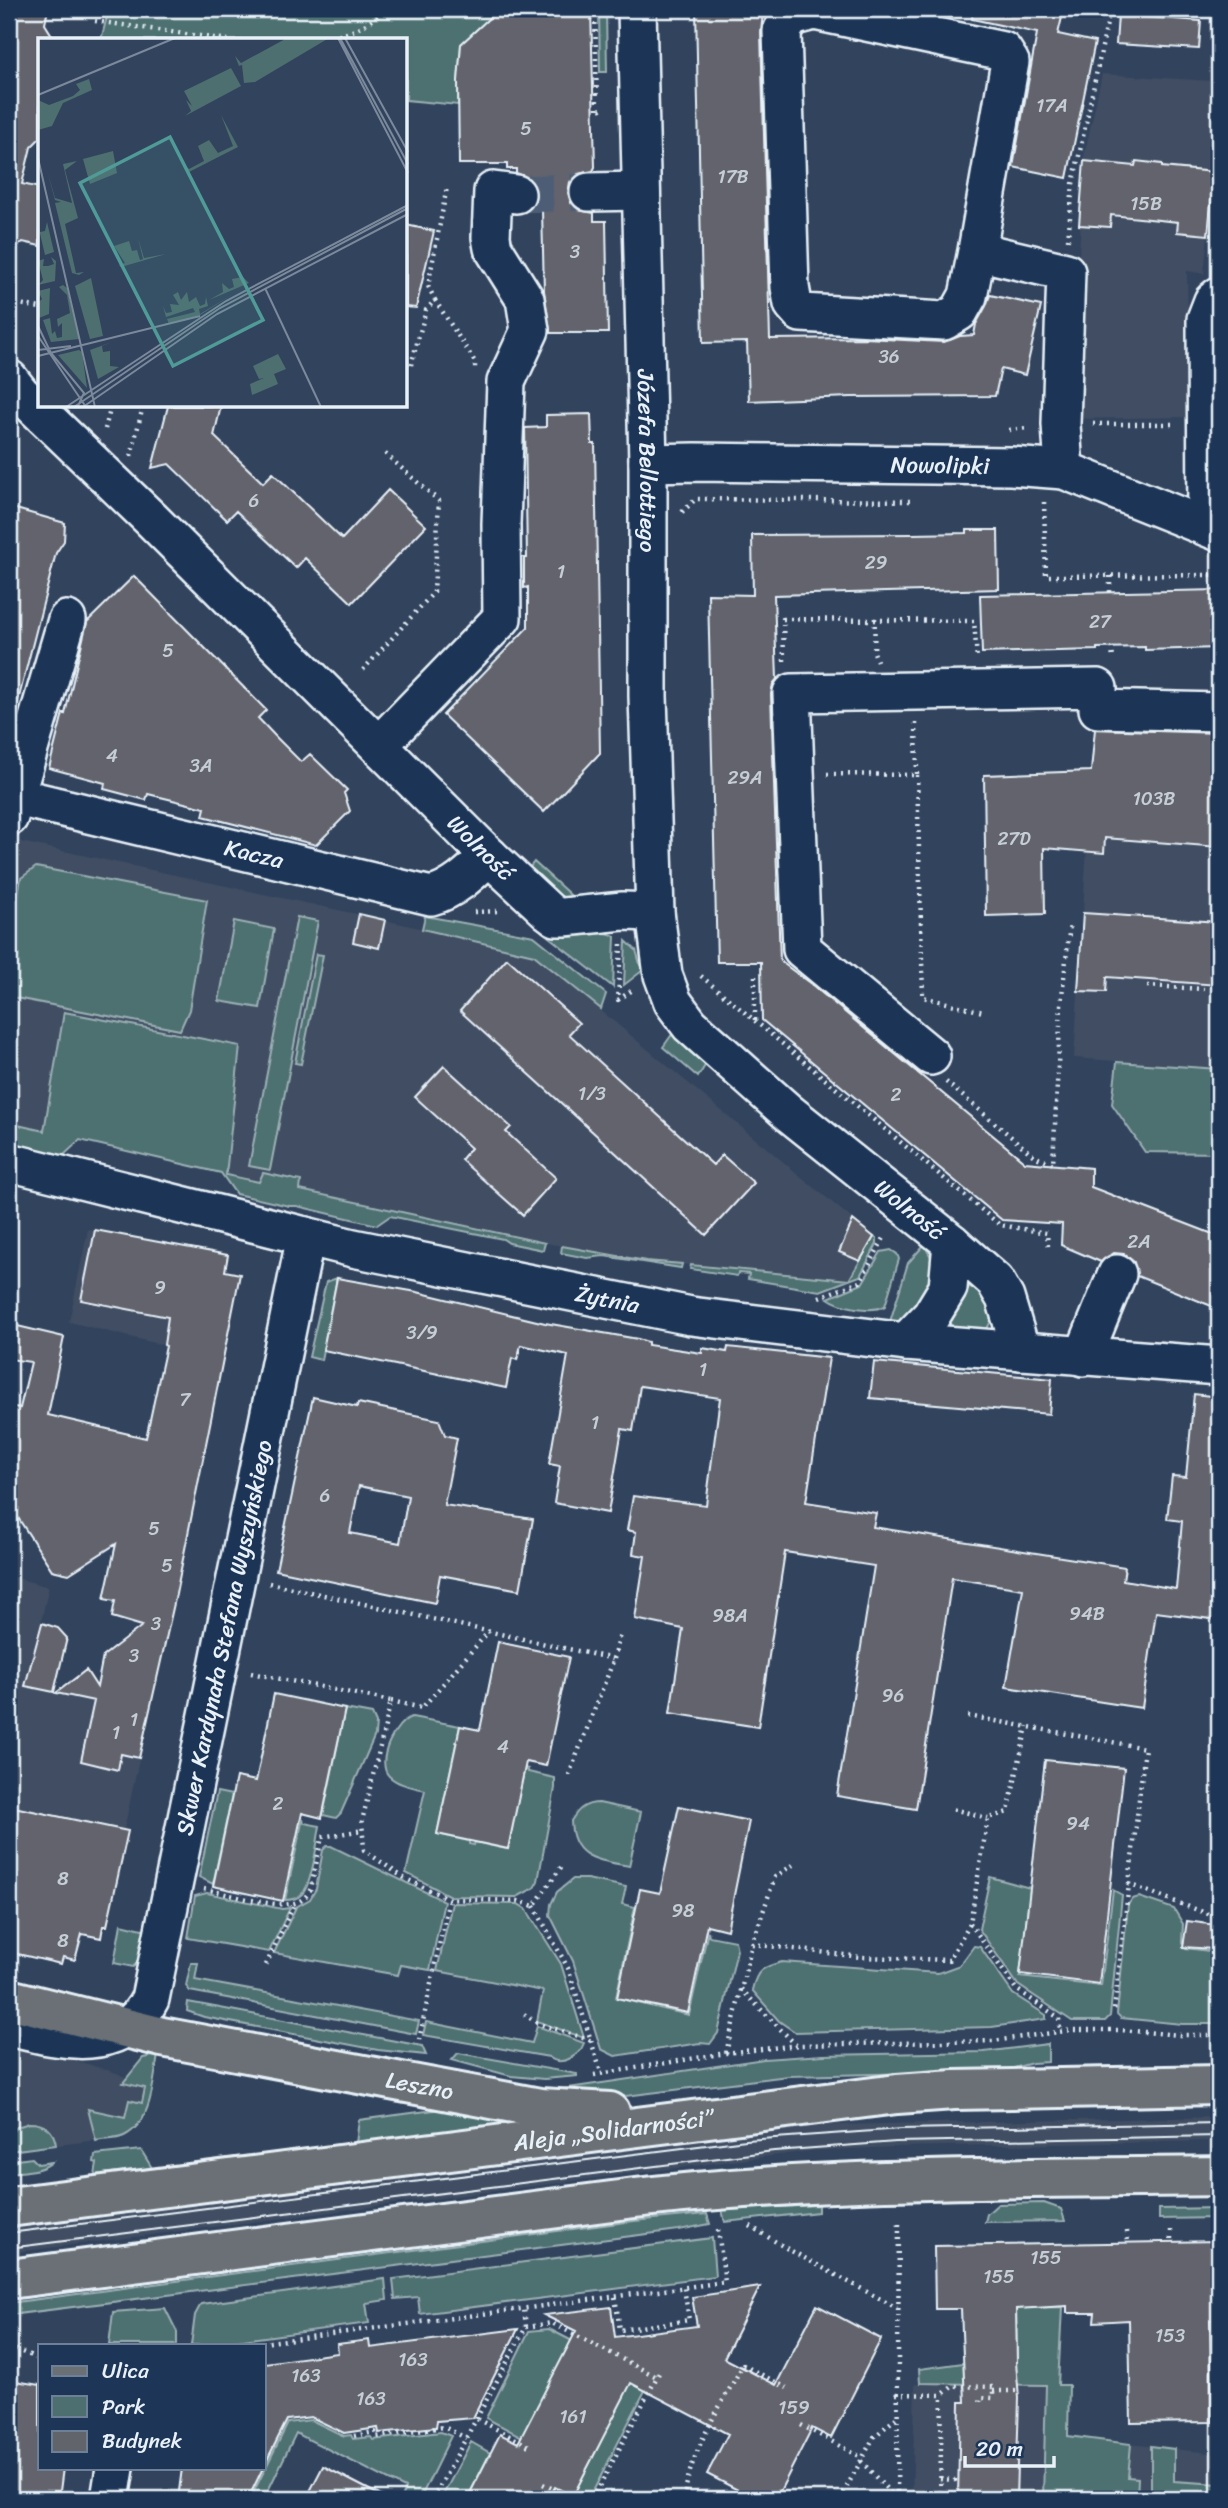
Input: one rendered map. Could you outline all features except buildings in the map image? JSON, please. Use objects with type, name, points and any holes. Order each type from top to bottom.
[{"type":"main road","name":"Leszno","points":[[9,2000],[125,2028],[540,2108],[717,2117]]},
{"type":"main road","name":"Aleja „Solidarności”","points":[[9,2207],[931,2091],[1219,2085]]},
{"type":"main road","points":[[9,2279],[635,2198],[751,2186],[1219,2176]]},
{"type":"street","name":"Józefa Bellottiego","points":[[637,9],[648,463],[648,696],[655,912]]},
{"type":"street","points":[[814,11],[1003,51],[1010,62],[977,251],[968,296],[959,312],[944,321],[802,313],[793,303],[790,288],[782,31],[791,17],[814,11]]},
{"type":"street","points":[[379,745],[502,618],[501,524],[491,379],[530,330],[525,299],[494,247],[491,212],[493,191],[516,194]]},
{"type":"street","points":[[589,192],[641,191]]},
{"type":"street","points":[[977,251],[1066,272],[1061,425],[1064,470]]},
{"type":"street","points":[[1213,528],[1206,319],[1213,301],[1219,296]]},
{"type":"street","name":"Wolność","points":[[9,379],[20,393],[152,520],[489,856],[556,917],[623,911],[655,912],[663,975],[673,1002],[690,1026],[789,1113],[953,1243],[995,1282],[1005,1298],[1021,1351]]},
{"type":"street","name":"Nowolipki","points":[[648,463],[1010,448],[1213,528]]},
{"type":"street","points":[[11,803],[30,750],[67,620]]},
{"type":"street","points":[[935,1066],[802,949],[792,693],[1098,688],[1098,709],[1219,712]]},
{"type":"street","name":"Kacza","points":[[11,803],[432,896],[456,884],[489,856]]},
{"type":"street","name":"Żytnia","points":[[9,1161],[353,1248],[691,1316],[906,1342],[1219,1366]]},
{"type":"street","name":"Skwer Kardynała Stefana Wyszyńskiego","points":[[125,2028],[147,2005],[156,1975],[306,1236]]},
{"type":"street","name":"Wolność","points":[[906,1342],[932,1316],[948,1288],[953,1243]]},
{"type":"street","points":[[1083,1357],[1117,1274]]},
{"type":"street","name":"Leszno","points":[[9,2026],[50,2037],[77,2040],[107,2036],[125,2028]]},
{"type":"street","points":[[110,2499],[115,2470]]},
{"type":"path","points":[[328,38],[358,30],[387,9]]},
{"type":"path","points":[[594,9],[597,111],[610,105]]},
{"type":"path","points":[[1068,240],[1073,184],[1110,9]]},
{"type":"path","points":[[95,21],[214,38]]},
{"type":"path","points":[[447,187],[428,285],[475,362],[491,379]]},
{"type":"path","points":[[1215,256],[1219,206]]},
{"type":"path","points":[[411,365],[426,310],[435,300]]},
{"type":"path","points":[[9,302],[38,308]]},
{"type":"path","points":[[105,430],[110,408]]},
{"type":"path","points":[[130,461],[143,408]]},
{"type":"path","points":[[1083,424],[1177,424]]},
{"type":"path","points":[[996,430],[1010,448],[1031,428]]},
{"type":"path","points":[[363,670],[434,592],[439,501],[382,450]]},
{"type":"path","points":[[1033,500],[1044,501],[1046,576],[1219,575]]},
{"type":"path","points":[[1110,576],[1111,592]]},
{"type":"path","points":[[785,671],[783,620],[974,621],[977,648]]},
{"type":"path","points":[[916,713],[923,998],[983,1012]]},
{"type":"path","points":[[795,774],[917,775]]},
{"type":"path","points":[[935,1066],[1034,1156],[1053,1164],[1061,1005],[1070,924]]},
{"type":"path","points":[[622,932],[618,1000],[639,985]]},
{"type":"path","points":[[755,971],[755,1021]]},
{"type":"path","points":[[699,975],[1000,1225],[1047,1233],[1048,1247]]},
{"type":"path","points":[[1147,986],[1204,989]]},
{"type":"path","points":[[818,1298],[860,1282],[884,1238]]},
{"type":"path","points":[[258,1581],[614,1658]]},
{"type":"path","points":[[247,1672],[422,1708],[489,1631]]},
{"type":"path","points":[[569,1775],[614,1658],[620,1634]]},
{"type":"path","points":[[391,1702],[362,1821],[364,1850],[404,1878],[449,1899],[518,1901],[534,1906],[569,1968],[601,2072],[796,2045],[993,2041],[1059,2031],[1121,2030],[1219,2035]]},
{"type":"path","points":[[968,1716],[1145,1748],[1114,2011]]},
{"type":"path","points":[[953,1809],[988,1818],[1008,1812],[1027,1726]]},
{"type":"path","points":[[752,1944],[861,1957],[949,1960],[970,1923],[988,1818]]},
{"type":"path","points":[[191,1886],[283,1905],[294,1903],[310,1891],[322,1837],[363,1830]]},
{"type":"path","points":[[534,1906],[564,1863]]},
{"type":"path","points":[[726,2053],[752,1944],[775,1877],[793,1866]]},
{"type":"path","points":[[1128,1884],[1219,1918]]},
{"type":"path","points":[[419,2040],[449,1899]]},
{"type":"path","points":[[266,1965],[294,1903]]},
{"type":"path","points":[[970,1923],[1016,1989],[1059,2018],[1059,2031]]},
{"type":"path","points":[[740,1989],[796,2045]]},
{"type":"path","points":[[524,2014],[537,2023],[592,2041]]},
{"type":"path","points":[[896,2499],[898,2221]]},
{"type":"path","points":[[750,2226],[897,2308]]},
{"type":"path","points":[[1215,2229],[1215,2241]]},
{"type":"path","points":[[256,2344],[725,2283],[718,2230]]},
{"type":"path","points":[[1171,2230],[1171,2242]]},
{"type":"path","points":[[1128,2231],[1128,2243]]},
{"type":"path","points":[[615,2297],[620,2330],[670,2323],[689,2320],[684,2287]]},
{"type":"path","points":[[433,2499],[526,2327],[524,2309]]},
{"type":"path","points":[[526,2327],[551,2323],[658,2375],[593,2499]]},
{"type":"path","points":[[670,2323],[671,2330]]},
{"type":"path","points":[[9,2347],[38,2358]]},
{"type":"path","points":[[684,2499],[686,2479],[706,2434],[743,2365],[787,2388]]},
{"type":"path","points":[[896,2394],[942,2395],[953,2386],[993,2387],[993,2398],[981,2398],[981,2402]]},
{"type":"path","points":[[993,2391],[1019,2391]]},
{"type":"path","points":[[940,2499],[942,2395]]},
{"type":"path","points":[[840,2499],[874,2437],[896,2418]]},
{"type":"path","points":[[476,2419],[529,2446]]},
{"type":"path","points":[[801,2425],[862,2459],[896,2499]]},
{"type":"path","points":[[354,2436],[375,2432],[376,2437],[444,2427],[466,2438]]},
{"type":"path","points":[[940,2479],[955,2480],[955,2474]]},
{"type":"path","points":[[543,2484],[573,2499]]},
{"type":"shaded area","points":[[1102,74],[1213,81],[1215,172],[1204,274],[1187,271],[1190,417],[1070,419],[1081,180]]},
{"type":"shaded area","points":[[1093,747],[1219,755],[1219,1069],[1074,1058]]},
{"type":"shaded area","points":[[17,841],[534,955],[874,1237],[849,1280],[646,1261],[545,1243],[299,1190],[301,1180],[263,1173],[260,1182],[226,1175],[240,1046],[64,1013],[44,1132],[9,1123],[9,876]]},
{"type":"shaded area","points":[[88,1229],[158,1242],[225,1271],[240,1274],[223,1360],[69,1322]]},
{"type":"shaded area","points":[[9,1576],[49,1587],[26,1686],[150,1709],[124,1830],[9,1806]]},
{"type":"shaded area","points":[[9,2044],[117,2073],[151,2089],[146,2114],[141,2123],[123,2137],[9,2151]]},
{"type":"shaded area","points":[[1219,2117],[1219,2141],[811,2151],[9,2253],[9,2226],[685,2141],[830,2125]]},
{"type":"shaded area","points":[[915,2384],[1069,2385],[1068,2437],[1219,2454],[1219,2499],[912,2499]]},
{"type":"green space","points":[[109,9],[499,9],[461,44],[458,105],[408,100],[408,38],[102,38]]},
{"type":"green space","points":[[599,9],[606,9],[607,72],[600,72]]},
{"type":"green space","points":[[534,862],[579,903],[571,906],[526,872]]},
{"type":"green space","points":[[36,867],[207,900],[189,1010],[180,1030],[11,997],[9,942],[21,878]]},
{"type":"green space","points":[[425,916],[534,936],[606,994],[601,1009],[534,955],[422,929]]},
{"type":"green space","points":[[297,917],[318,921],[270,1170],[249,1166]]},
{"type":"green space","points":[[234,921],[274,929],[260,1008],[219,1001]]},
{"type":"green space","points":[[544,933],[569,937],[607,933],[615,936],[613,987]]},
{"type":"green space","points":[[626,941],[636,950],[642,971],[624,985]]},
{"type":"green space","points":[[316,954],[323,955],[301,1064],[295,1063]]},
{"type":"green space","points":[[64,1012],[240,1046],[226,1175],[259,1182],[263,1173],[301,1181],[300,1190],[545,1243],[543,1250],[390,1216],[377,1225],[236,1194],[221,1173],[80,1140],[63,1156],[9,1144],[9,1123],[44,1131]]},
{"type":"green space","points":[[673,1033],[706,1064],[698,1077],[663,1047]]},
{"type":"green space","points":[[1117,1062],[1219,1069],[1219,1153],[1145,1152],[1112,1104]]},
{"type":"green space","points":[[874,1237],[877,1244],[860,1276],[820,1291],[748,1279],[749,1274],[738,1273],[737,1276],[690,1269],[691,1265],[849,1280]]},
{"type":"green space","points":[[924,1245],[934,1262],[935,1286],[900,1323],[889,1325],[908,1263]]},
{"type":"green space","points":[[562,1246],[646,1261],[682,1264],[681,1268],[604,1256],[587,1258],[561,1253]]},
{"type":"green space","points":[[891,1250],[899,1259],[885,1306],[856,1308],[828,1298],[862,1284],[881,1252]]},
{"type":"green space","points":[[337,1278],[321,1360],[309,1357],[326,1282]]},
{"type":"green space","points":[[966,1286],[980,1294],[989,1308],[992,1319],[986,1331],[948,1327]]},
{"type":"green space","points":[[345,1709],[372,1714],[376,1723],[375,1735],[341,1813],[336,1818],[323,1815]]},
{"type":"green space","points":[[412,1717],[460,1726],[437,1834],[469,1841],[469,1844],[474,1845],[475,1842],[507,1849],[525,1768],[528,1772],[555,1778],[538,1881],[534,1888],[517,1897],[450,1896],[406,1873],[425,1790],[397,1782],[385,1770],[384,1761],[389,1743],[399,1726]]},
{"type":"green space","points":[[217,1792],[232,1795],[213,1884],[199,1877]]},
{"type":"green space","points":[[599,1803],[641,1812],[629,1866],[589,1856],[576,1843],[571,1821],[582,1808]]},
{"type":"green space","points":[[303,1818],[304,1823],[320,1826],[314,1863],[306,1889],[298,1897],[285,1900]]},
{"type":"green space","points":[[327,1846],[444,1901],[430,1970],[401,1965],[398,1975],[274,1953],[296,1907],[310,1899],[316,1889],[323,1850]]},
{"type":"green space","points":[[990,1877],[1030,1888],[1020,1977],[1101,1986],[1113,1890],[1122,1895],[1110,2016],[1105,2021],[1072,2021],[1018,1985],[979,1929]]},
{"type":"green space","points":[[573,1879],[626,1887],[622,1904],[635,1907],[616,1998],[689,2015],[708,1931],[709,1936],[735,1941],[737,1950],[718,2033],[710,2044],[700,2043],[615,2056],[601,2049],[573,1961],[550,1915],[551,1904],[557,1892]]},
{"type":"green space","points":[[207,1893],[282,1909],[290,1908],[269,1952],[188,1938],[195,1896]]},
{"type":"green space","points":[[1139,1897],[1174,1909],[1183,1924],[1182,1942],[1186,1948],[1209,1951],[1217,1944],[1219,1930],[1219,2024],[1182,2024],[1121,2018],[1117,2014],[1128,1905],[1132,1899]]},
{"type":"green space","points":[[452,1903],[518,1904],[526,1909],[561,1964],[584,2038],[537,2021],[543,1991],[437,1971]]},
{"type":"green space","points":[[121,1924],[147,1930],[141,1959],[133,1967],[114,1963]]},
{"type":"green space","points":[[974,1946],[980,1947],[1013,1994],[1046,2015],[1046,2019],[992,2027],[795,2032],[779,2021],[752,1990],[756,1977],[762,1970],[782,1962],[938,1973],[960,1965]]},
{"type":"green space","points":[[191,1963],[198,1963],[195,1980],[419,2021],[416,2034],[190,1991],[186,1986]]},
{"type":"green space","points":[[188,2002],[422,2046],[426,2055],[378,2050],[204,2017],[187,2011]]},
{"type":"green space","points":[[426,2022],[532,2043],[537,2026],[584,2043],[574,2056],[558,2061],[549,2057],[423,2035]]},
{"type":"green space","points":[[1048,2044],[1048,2062],[1032,2063],[1003,2071],[788,2076],[601,2099],[448,2080],[450,2071],[508,2087],[555,2090],[764,2059],[823,2055],[984,2052]]},
{"type":"green space","points":[[458,2053],[577,2076],[544,2079],[511,2076],[452,2060]]},
{"type":"green space","points":[[158,2055],[150,2101],[140,2121],[124,2136],[96,2141],[88,2109],[125,2117],[129,2100],[142,2103],[145,2088],[123,2083],[143,2058]]},
{"type":"green space","points":[[442,2109],[518,2122],[356,2143],[359,2120]]},
{"type":"green space","points":[[29,2123],[47,2128],[56,2145],[9,2151],[9,2134],[17,2127]]},
{"type":"green space","points":[[141,2150],[152,2168],[95,2175],[95,2155]]},
{"type":"green space","points":[[32,2158],[38,2164],[52,2162],[37,2169],[9,2173],[9,2161]]},
{"type":"green space","points":[[1044,2203],[1061,2209],[1065,2221],[985,2222],[987,2214],[998,2204]]},
{"type":"green space","points":[[818,2205],[818,2212],[725,2222],[722,2210]]},
{"type":"green space","points":[[1219,2208],[1219,2218],[1159,2219],[1159,2209]]},
{"type":"green space","points":[[707,2214],[710,2224],[679,2230],[9,2315],[9,2303],[634,2221]]},
{"type":"green space","points":[[712,2238],[715,2276],[420,2314],[418,2297],[395,2299],[393,2279]]},
{"type":"green space","points":[[385,2279],[387,2300],[366,2303],[369,2323],[213,2344],[191,2344],[195,2315],[201,2304]]},
{"type":"green space","points":[[1062,2307],[1058,2385],[1069,2385],[1068,2436],[1131,2444],[1128,2477],[1138,2478],[1137,2499],[1043,2499],[1046,2385],[920,2383],[919,2369],[963,2363],[1017,2362],[1016,2308]]},
{"type":"green space","points":[[165,2308],[177,2332],[177,2344],[109,2344],[113,2312]]},
{"type":"green space","points":[[549,2329],[650,2381],[589,2499],[573,2496],[623,2398],[522,2437],[486,2418],[529,2331]]},
{"type":"green space","points":[[311,2420],[344,2436],[351,2435],[353,2439],[371,2437],[373,2440],[441,2432],[451,2436],[420,2499],[401,2498],[405,2488],[296,2433],[264,2499],[252,2495],[288,2423]]},
{"type":"green space","points":[[471,2442],[490,2453],[467,2499],[441,2499]]},
{"type":"green space","points":[[1151,2446],[1174,2449],[1174,2481],[1219,2484],[1219,2499],[1151,2499]]},
{"type":"tunnel","points":[[516,194],[589,192]]},
{"type":"tram line","points":[[9,2233],[746,2140],[901,2129],[1219,2123]]},
{"type":"tram line","points":[[9,2248],[774,2151],[896,2142],[1219,2136]]}]
